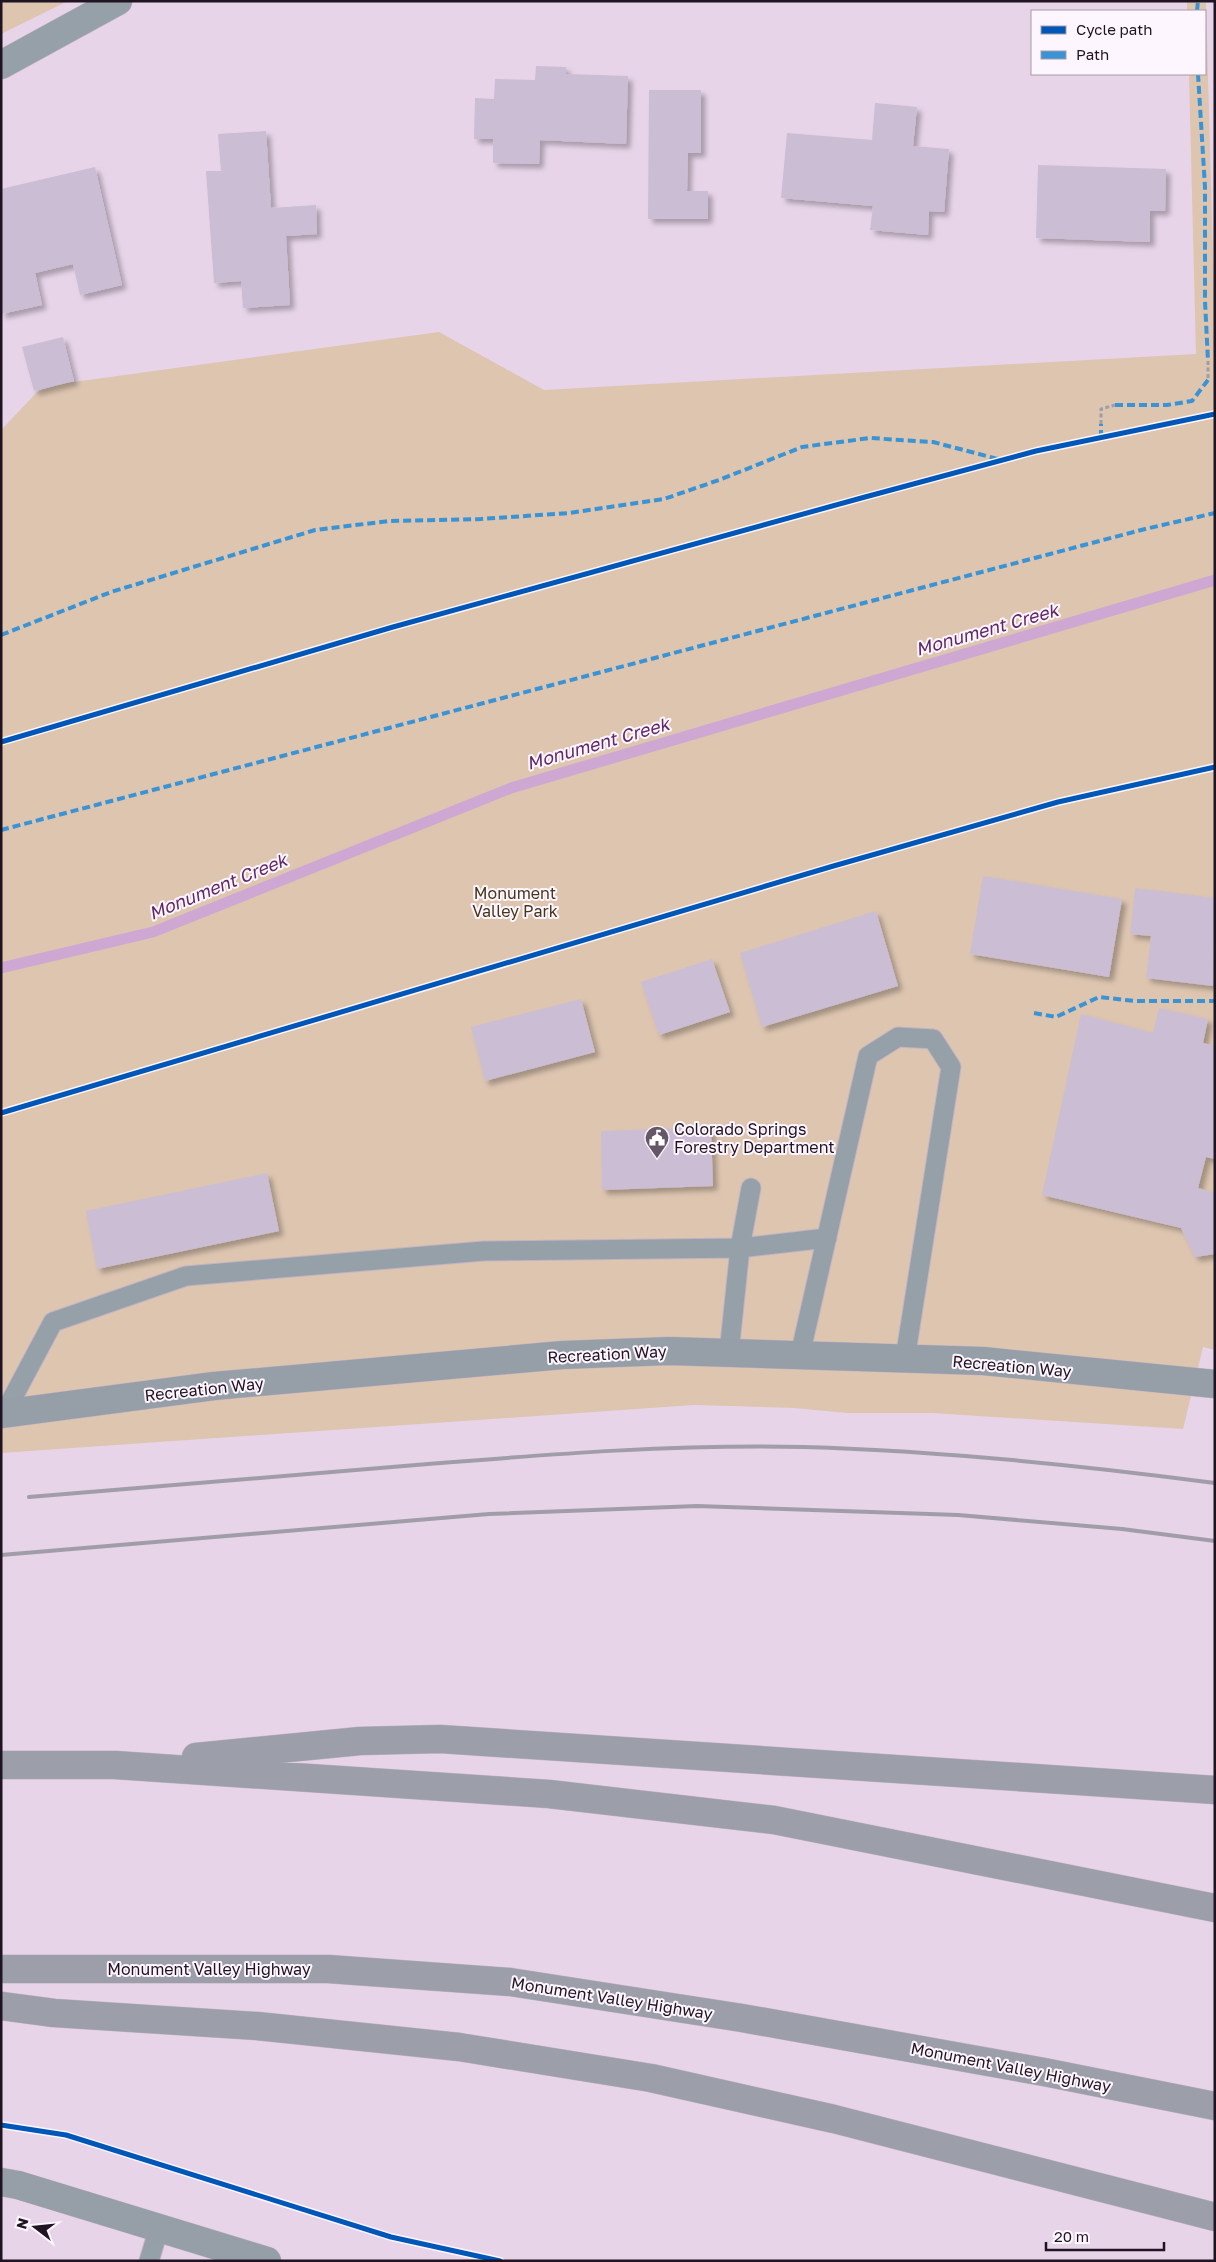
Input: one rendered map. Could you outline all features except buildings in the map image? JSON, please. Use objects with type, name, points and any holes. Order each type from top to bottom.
[{"type":"highway","points":[[115,1766],[360,1741],[440,1739],[1215,1790]]},
{"type":"highway","points":[[1,1765],[115,1766],[549,1794],[774,1820],[1215,1908]]},
{"type":"highway","name":"Monument Valley Highway","points":[[1,1969],[328,1969],[510,1982],[752,2020],[1044,2072],[1215,2106]]},
{"type":"highway","points":[[1,2006],[54,2013],[257,2026],[459,2047],[651,2078],[834,2119],[1215,2217]]},
{"type":"street","points":[[1,65],[118,1]]},
{"type":"street","name":"Recreation Way","points":[[2,1414],[214,1386],[563,1355],[668,1351],[982,1361],[1215,1384]]},
{"type":"street","points":[[1,2182],[18,2185],[267,2261]]},
{"type":"lane","points":[[800,1355],[868,1056],[898,1037],[932,1039],[951,1067],[905,1359]]},
{"type":"lane","points":[[729,1353],[740,1248],[751,1188]]},
{"type":"lane","points":[[2,1414],[53,1322],[186,1276],[484,1251],[740,1248],[827,1238]]},
{"type":"lane","points":[[149,2261],[159,2228]]},
{"type":"path","points":[[1208,361],[1208,380]]},
{"type":"path","points":[[1101,424],[1101,409],[1115,405]]},
{"type":"green space","points":[[1,1],[68,1],[1,34]]},
{"type":"green space","name":"Monument Valley Park","points":[[1187,1],[1206,3],[1215,329],[1215,1350],[1203,1347],[1183,1429],[932,1413],[847,1413],[794,1408],[694,1405],[1,1453],[1,430],[37,392],[59,384],[439,332],[544,390],[1196,354],[1189,75],[1206,75],[1206,10],[1187,10]]},
{"type":"waterway","name":"Monument Creek","points":[[1,968],[153,932],[511,788],[1215,580]]},
{"type":"railway","points":[[29,1497],[522,1457],[663,1448],[757,1446],[958,1455],[1113,1470],[1215,1483]]},
{"type":"railway","points":[[1,1555],[489,1514],[697,1506],[958,1515],[1122,1529],[1215,1541]]},
{"type":"marked path","points":[[1197,10],[1198,1]]},
{"type":"marked path","points":[[1198,75],[1205,187],[1205,301],[1208,361]]},
{"type":"marked path","points":[[1115,405],[1167,405],[1192,401],[1208,380]]},
{"type":"marked path","points":[[1101,424],[1101,438]]},
{"type":"marked path","points":[[1,635],[111,592],[315,530],[389,521],[481,519],[569,513],[664,499],[719,480],[802,447],[870,438],[933,442],[998,459]]},
{"type":"marked path","points":[[1,830],[1145,529],[1215,513]]},
{"type":"marked path","points":[[1034,1013],[1056,1017],[1099,997],[1135,1001],[1215,1001]]},
{"type":"cycle path","points":[[1,742],[393,627],[865,497],[1036,451],[1215,414]]},
{"type":"cycle path","points":[[1,1113],[830,867],[1058,802],[1215,767]]},
{"type":"cycle path","points":[[1,2125],[66,2135],[391,2237],[500,2261]]},
{"type":"place","name":"Colorado Springs Forestry Department","points":[[657,1159]]}]
